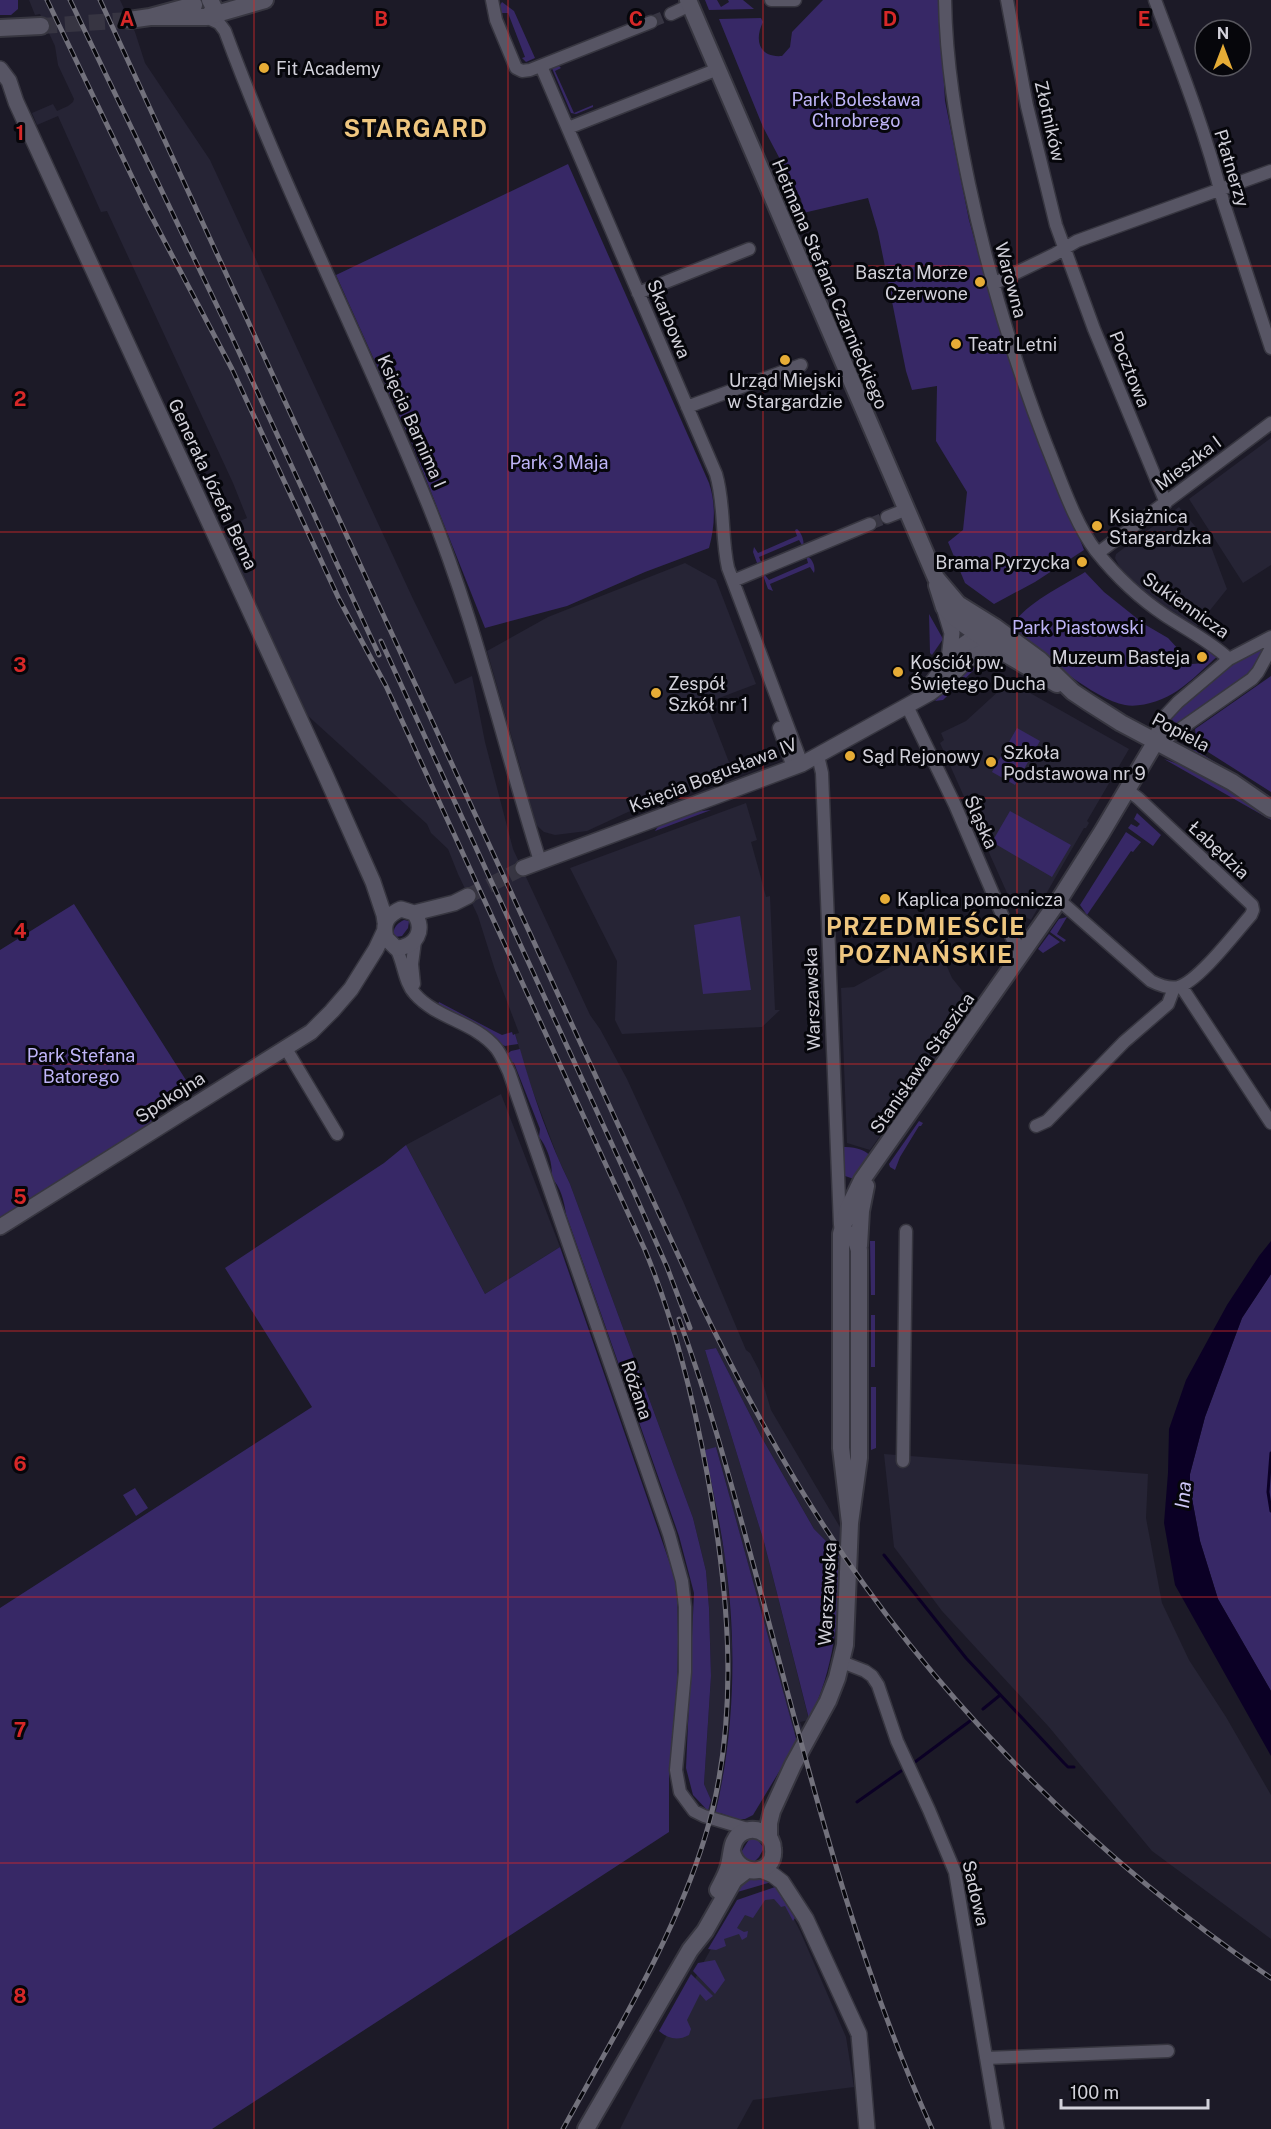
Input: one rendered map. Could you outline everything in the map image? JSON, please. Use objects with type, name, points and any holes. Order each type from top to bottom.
[{"type":"main road","points":[[129,20],[203,6],[266,0]]},
{"type":"main road","name":"Hetmana Stefana Czarnieckiego","points":[[688,2],[936,578]]},
{"type":"main road","points":[[0,28],[41,27]]},
{"type":"main road","points":[[0,40],[18,29]]},
{"type":"main road","points":[[936,578],[944,607],[955,618],[982,624]]},
{"type":"main road","points":[[936,578],[958,604],[982,624]]},
{"type":"main road","name":"Popiela","points":[[982,624],[1028,668],[1073,692],[1121,723],[1232,782],[1271,809]]},
{"type":"main road","points":[[971,658],[986,651],[1007,646]]},
{"type":"main road","name":"Stanisława Staszica","points":[[841,1238],[848,1209],[874,1164],[1059,900],[1156,741]]},
{"type":"main road","name":"Stanisława Staszica","points":[[859,1250],[861,1189]]},
{"type":"main road","points":[[841,1238],[846,1234],[854,1235],[859,1250]]},
{"type":"main road","name":"Warszawska","points":[[841,1238],[841,1448],[850,1523]]},
{"type":"main road","name":"Warszawska","points":[[758,1832],[771,1815],[793,1765],[828,1701],[842,1662],[847,1623],[850,1523],[859,1458],[859,1250]]},
{"type":"main road","points":[[841,1448],[846,1456],[859,1458]]},
{"type":"main road","points":[[586,2129],[690,1950],[705,1931],[735,1880],[766,1866],[773,1857],[773,1847],[758,1832],[742,1833],[733,1846],[726,1874],[697,1929],[690,1950]]},
{"type":"main road","points":[[733,1846],[736,1863],[754,1870]]},
{"type":"street","points":[[150,17],[168,0]]},
{"type":"street","points":[[492,0],[496,20],[516,68],[522,71],[541,66],[651,22]]},
{"type":"street","points":[[771,0],[795,0]]},
{"type":"street","name":"Warowna","points":[[945,0],[946,44],[954,110],[977,224],[1000,313],[1023,384],[1043,435],[1074,510],[1098,553]]},
{"type":"street","name":"Złotników","points":[[1007,0],[1036,148],[1064,249]]},
{"type":"street","name":"Płatnerzy","points":[[1155,0],[1190,94],[1271,348]]},
{"type":"street","points":[[670,14],[688,2]]},
{"type":"street","name":"Księcia Barnima I","points":[[203,6],[225,31],[266,134],[427,501],[469,617],[540,861]]},
{"type":"street","name":"Skarbowa","points":[[541,66],[711,460],[720,486],[723,549],[797,765]]},
{"type":"street","name":"Generała Józefa Bema","points":[[0,69],[9,81],[16,102],[373,882],[384,915],[384,927]]},
{"type":"street","points":[[568,128],[718,69]]},
{"type":"street","name":"Generała Józefa Bema","points":[[0,84],[16,102]]},
{"type":"street","points":[[993,284],[1077,241],[1271,171]]},
{"type":"street","points":[[638,293],[749,249]]},
{"type":"street","name":"Pocztowa","points":[[1064,249],[1098,339],[1166,503]]},
{"type":"street","points":[[687,407],[801,365]]},
{"type":"street","name":"Mieszka I","points":[[1098,553],[1271,423]]},
{"type":"street","points":[[887,518],[905,510]]},
{"type":"street","points":[[733,581],[870,524]]},
{"type":"street","name":"Sukiennicza","points":[[1098,553],[1142,598],[1229,659]]},
{"type":"street","points":[[944,607],[952,633],[948,661]]},
{"type":"street","name":"Księcia Bogusława IV","points":[[523,868],[818,756],[946,681],[979,648],[982,624]]},
{"type":"street","name":"Księcia Bogusława IV","points":[[909,704],[927,688],[982,624]]},
{"type":"street","points":[[1271,637],[1229,659],[1168,712],[1157,732],[1156,741],[1167,738],[1252,679],[1267,665],[1271,648]]},
{"type":"street","name":"Śląska","points":[[909,704],[1012,938],[1023,952]]},
{"type":"street","name":"Warszawska","points":[[818,756],[822,773],[841,1238]]},
{"type":"street","name":"Łabędzia","points":[[1036,1126],[1047,1122],[1124,1042],[1168,1004],[1178,987],[1202,972],[1253,910],[1252,905],[1127,790]]},
{"type":"street","name":"Generała Józefa Bema","points":[[373,882],[396,907],[408,911]]},
{"type":"street","points":[[395,947],[406,947],[454,903],[468,896]]},
{"type":"street","points":[[1059,900],[1151,981],[1178,987],[1271,1123]]},
{"type":"street","points":[[417,997],[395,947],[386,938],[384,927],[392,914],[454,903]]},
{"type":"street","points":[[408,911],[419,921],[413,972],[417,997]]},
{"type":"street","name":"Spokojna","points":[[0,1227],[310,1032],[351,988],[376,950],[384,927]]},
{"type":"street","name":"Spokojna","points":[[351,988],[368,974],[387,951],[395,947]]},
{"type":"street","name":"Różana","points":[[417,997],[486,1038],[497,1049],[509,1072],[678,1565],[683,1590],[685,1632],[682,1716],[676,1770],[680,1792],[694,1811],[758,1832]]},
{"type":"street","points":[[285,1047],[337,1134]]},
{"type":"street","points":[[838,1181],[861,1189]]},
{"type":"street","points":[[903,1461],[906,1231]]},
{"type":"street","name":"Sadowa","points":[[842,1662],[865,1671],[878,1685],[897,1742],[951,1861],[967,1934],[998,2129]]},
{"type":"street","points":[[726,1822],[733,1846]]},
{"type":"street","points":[[773,1857],[798,1893],[806,1919],[859,2034],[867,2129]]},
{"type":"street","points":[[754,1870],[772,1875],[782,1882],[806,1919]]},
{"type":"street","points":[[986,2058],[1168,2052]]},
{"type":"shaded area","points":[[29,0],[120,0],[135,32],[145,63],[210,160],[413,599],[455,684],[472,676],[485,742],[513,849],[590,1015],[627,1079],[683,1201],[746,1350],[759,1370],[771,1410],[844,1534],[840,1541],[843,1551],[840,1554],[842,1561],[835,1550],[814,1529],[762,1438],[716,1348],[705,1350],[764,1542],[809,1720],[800,1722],[803,1730],[794,1733],[716,1447],[716,1511],[726,1561],[732,1645],[729,1715],[722,1782],[715,1815],[708,1811],[711,1800],[704,1784],[711,1676],[709,1608],[706,1571],[693,1518],[570,1184],[529,1081],[515,1034],[519,1033],[495,970],[478,916],[448,849],[431,833],[427,824],[306,714],[221,529],[247,518],[233,483],[107,211],[101,212],[58,116],[37,125],[32,113],[53,104],[57,111],[68,106],[74,99],[58,65],[55,46],[40,14],[35,15]]},
{"type":"shaded area","points":[[1271,438],[1271,565],[1243,583],[1189,499]]},
{"type":"shaded area","points":[[1179,507],[1210,544],[1227,589],[1195,629],[1134,583],[1115,558],[1116,554]]},
{"type":"shaded area","name":"Zespół Szkół nr 1","points":[[685,563],[716,580],[756,684],[706,703],[734,775],[628,812],[587,831],[555,835],[544,832],[535,824],[487,651],[548,617]]},
{"type":"shaded area","points":[[1013,678],[1023,689],[1129,749],[1087,821],[1089,823],[1031,920],[1016,912],[940,743],[944,740],[941,733],[966,721]]},
{"type":"shaded area","points":[[746,803],[757,840],[751,842],[766,897],[770,896],[775,1010],[780,1010],[762,1027],[622,1034],[615,1020],[617,961],[570,868]]},
{"type":"shaded area","points":[[933,941],[938,946],[952,978],[973,1004],[870,1150],[847,1143],[841,988],[854,987]]},
{"type":"shaded area","points":[[501,1094],[560,1247],[485,1294],[406,1145]]},
{"type":"shaded area","points":[[884,1454],[1148,1474],[1146,1518],[1162,1603],[1189,1660],[1226,1717],[1271,1795],[1271,1939],[1152,1851],[1049,1727],[942,1611],[894,1547]]},
{"type":"shaded area","points":[[778,1888],[800,1931],[846,2037],[854,2087],[753,2100],[737,2129],[620,2129],[701,1967],[735,1905]]},
{"type":"green space","points":[[0,0],[18,0],[18,9],[11,15],[0,15]]},
{"type":"green space","points":[[705,0],[717,0],[721,7],[729,2],[728,0],[743,0],[754,9],[709,10]]},
{"type":"green space","name":"Park Bolesława Chrobrego","points":[[823,0],[939,0],[945,101],[969,220],[992,303],[1020,386],[1084,550],[1035,582],[994,604],[965,583],[948,542],[963,530],[967,492],[936,441],[937,386],[912,390],[906,371],[878,232],[868,198],[803,213],[801,199],[763,127],[719,19],[761,18],[763,22],[759,41],[761,47],[768,54],[782,56],[790,47],[792,32]]},
{"type":"green space","points":[[502,2],[514,11],[535,58],[526,62],[522,58],[525,57],[508,13],[500,13],[499,7]]},
{"type":"green space","points":[[557,64],[561,68],[555,71],[574,113],[593,105],[593,107],[576,114],[571,113],[551,66]]},
{"type":"green space","name":"Park 3 Maja","points":[[568,164],[709,483],[714,507],[713,532],[709,548],[645,572],[567,606],[485,628],[412,444],[336,275]]},
{"type":"green space","points":[[797,529],[802,537],[803,547],[799,540],[759,557],[762,564],[757,563],[753,552],[754,547],[758,553],[797,536],[795,530]]},
{"type":"green space","points":[[806,556],[813,563],[814,573],[810,567],[770,584],[773,591],[768,589],[764,574],[769,580],[808,563]]},
{"type":"green space","name":"Park Piastowski","points":[[1085,572],[1104,592],[1144,624],[1168,638],[1192,664],[1204,663],[1207,647],[1219,655],[1177,691],[1159,700],[1131,706],[1097,694],[1011,630],[1015,621],[1033,604]]},
{"type":"green space","points":[[929,614],[943,639],[932,655],[930,653]]},
{"type":"green space","points":[[1259,649],[1264,652],[1255,669],[1178,725],[1170,718],[1175,711],[1233,661]]},
{"type":"green space","points":[[977,659],[978,666],[943,700],[935,701]]},
{"type":"green space","points":[[1271,676],[1271,792],[1197,745],[1195,729]]},
{"type":"green space","points":[[1017,728],[1040,741],[1015,785],[992,772]]},
{"type":"green space","points":[[1194,749],[1271,797],[1271,799],[1192,752]]},
{"type":"green space","points":[[1164,759],[1183,764],[1232,791],[1271,816],[1271,820]]},
{"type":"green space","points":[[711,810],[655,831],[659,825],[694,812]]},
{"type":"green space","points":[[1010,811],[1071,845],[1052,877],[992,842]]},
{"type":"green space","points":[[1137,813],[1161,835],[1153,846],[1128,828],[1131,824],[1137,827],[1140,824],[1134,819]]},
{"type":"green space","points":[[1126,832],[1141,842],[1133,852],[1131,851],[1087,915],[1080,905]]},
{"type":"green space","name":"Park Stefana Batorego","points":[[74,904],[191,1088],[166,1100],[149,1112],[153,1120],[134,1137],[0,1222],[0,950]]},
{"type":"green space","points":[[740,916],[751,990],[703,994],[694,925]]},
{"type":"green space","points":[[1067,917],[1057,934],[1066,940],[1064,942],[1050,932],[1059,919]]},
{"type":"green space","points":[[404,920],[409,921],[408,928],[402,936],[395,937],[395,927]]},
{"type":"green space","points":[[1049,934],[1060,942],[1043,953],[1038,949]]},
{"type":"green space","points":[[439,1002],[502,1035],[512,1032],[518,1044],[505,1046],[499,1043],[479,1027],[438,1004]]},
{"type":"green space","points":[[520,1049],[542,1118],[570,1184],[693,1518],[706,1571],[709,1608],[711,1676],[704,1784],[711,1800],[708,1811],[693,1795],[686,1768],[694,1593],[679,1536],[566,1214],[562,1194],[551,1177],[551,1162],[539,1137],[540,1129],[514,1063],[508,1060],[506,1055]]},
{"type":"green space","points":[[919,1121],[923,1123],[900,1157],[895,1170],[889,1164]]},
{"type":"green space","points":[[406,1145],[485,1294],[560,1247],[677,1584],[677,1696],[669,1776],[669,1832],[212,2129],[0,2129],[0,1608],[312,1407],[225,1268],[384,1163]]},
{"type":"green space","points":[[842,1147],[862,1150],[871,1157],[854,1179],[845,1176],[843,1171]]},
{"type":"green space","points":[[870,1241],[875,1241],[875,1295],[871,1295]]},
{"type":"green space","points":[[1271,1274],[1271,1691],[1218,1599],[1200,1541],[1190,1488],[1190,1474],[1205,1417],[1242,1318]]},
{"type":"green space","points":[[871,1315],[875,1315],[875,1367],[871,1367]]},
{"type":"green space","points":[[716,1348],[762,1438],[814,1529],[844,1561],[830,1662],[818,1700],[809,1719],[764,1542],[705,1350]]},
{"type":"green space","points":[[871,1387],[876,1387],[876,1448],[871,1450]]},
{"type":"green space","points":[[716,1447],[797,1742],[753,1815],[745,1819],[737,1819],[720,1813],[715,1815],[727,1752],[732,1687],[729,1590],[705,1450]]},
{"type":"green space","points":[[135,1488],[148,1508],[136,1516],[123,1495]]},
{"type":"green space","points":[[750,1838],[757,1839],[764,1848],[752,1864],[740,1854]]},
{"type":"green space","points":[[762,1876],[775,1881],[734,1893],[744,1879]]},
{"type":"green space","points":[[778,1887],[795,1918],[793,1921],[785,1906],[781,1907],[774,1899],[765,1900],[753,1918],[745,1915],[737,1928],[744,1932],[748,1931],[747,1937],[742,1940],[739,1934],[724,1939],[726,1946],[716,1950],[708,1949],[737,1900]]},
{"type":"green space","points":[[715,1960],[725,1980],[715,1994],[693,1971],[698,1963]]},
{"type":"green space","points":[[691,1974],[713,1996],[706,2001],[700,1994],[687,2020],[691,2029],[689,2035],[681,2038],[666,2036],[659,2031]]},
{"type":"water","name":"Ina","points":[[1271,1241],[1271,1274],[1242,1318],[1205,1417],[1190,1474],[1190,1488],[1200,1541],[1218,1599],[1271,1691],[1271,1756],[1175,1585],[1164,1523],[1169,1429],[1186,1380],[1227,1305]]},
{"type":"waterway","points":[[1271,1453],[1268,1492],[1271,1511]]},
{"type":"waterway","points":[[884,1555],[966,1658],[1064,1763],[1068,1767],[1074,1767]]},
{"type":"waterway","points":[[983,1709],[999,1696]]},
{"type":"waterway","points":[[915,1762],[970,1721]]},
{"type":"waterway","points":[[857,1802],[901,1771]]},
{"type":"tunnel","points":[[651,22],[671,14]]},
{"type":"tunnel","points":[[41,26],[129,20]]},
{"type":"tunnel","points":[[870,524],[887,517]]},
{"type":"tunnel","points":[[468,896],[523,868]]},
{"type":"railway","points":[[47,0],[146,206],[232,369],[339,599],[386,686],[645,1250],[674,1332],[689,1388],[715,1518],[726,1610],[728,1656],[724,1747],[705,1837],[677,1912],[642,1986],[563,2129]]},
{"type":"railway","points":[[70,0],[232,337],[379,655]]},
{"type":"railway","points":[[100,0],[697,1296],[746,1393],[800,1488],[846,1560],[897,1628],[951,1695],[1009,1758],[1070,1818],[1135,1875],[1271,1978]]},
{"type":"railway","points":[[381,641],[633,1190],[667,1267],[690,1328]]},
{"type":"railway","points":[[679,1319],[725,1462],[808,1770],[851,1916],[902,2059],[932,2129]]},
{"type":"place","name":"Fit Academy","points":[[264,68]]},
{"type":"place","name":"Baszta Morze Czerwone","points":[[980,282]]},
{"type":"place","name":"Teatr Letni","points":[[956,344]]},
{"type":"place","name":"Urząd Miejski w Stargardzie","points":[[785,360]]},
{"type":"place","name":"Książnica Stargardzka","points":[[1097,526]]},
{"type":"place","name":"Brama Pyrzycka","points":[[1082,562]]},
{"type":"place","name":"Muzeum Basteja","points":[[1202,657]]},
{"type":"place","name":"Kościół pw. Świętego Ducha","points":[[898,672]]},
{"type":"place","name":"Zespół Szkół nr 1","points":[[656,693]]},
{"type":"place","name":"Sąd Rejonowy","points":[[850,756]]},
{"type":"place","name":"Szkoła Podstawowa nr 9","points":[[991,762]]},
{"type":"place","name":"Kaplica pomocnicza","points":[[885,899]]},
{"type":"district","name":"STARGARD","points":[[416,128]]},
{"type":"district","name":"PRZEDMIEŚCIE POZNAŃSKIE","points":[[926,940]]}]
